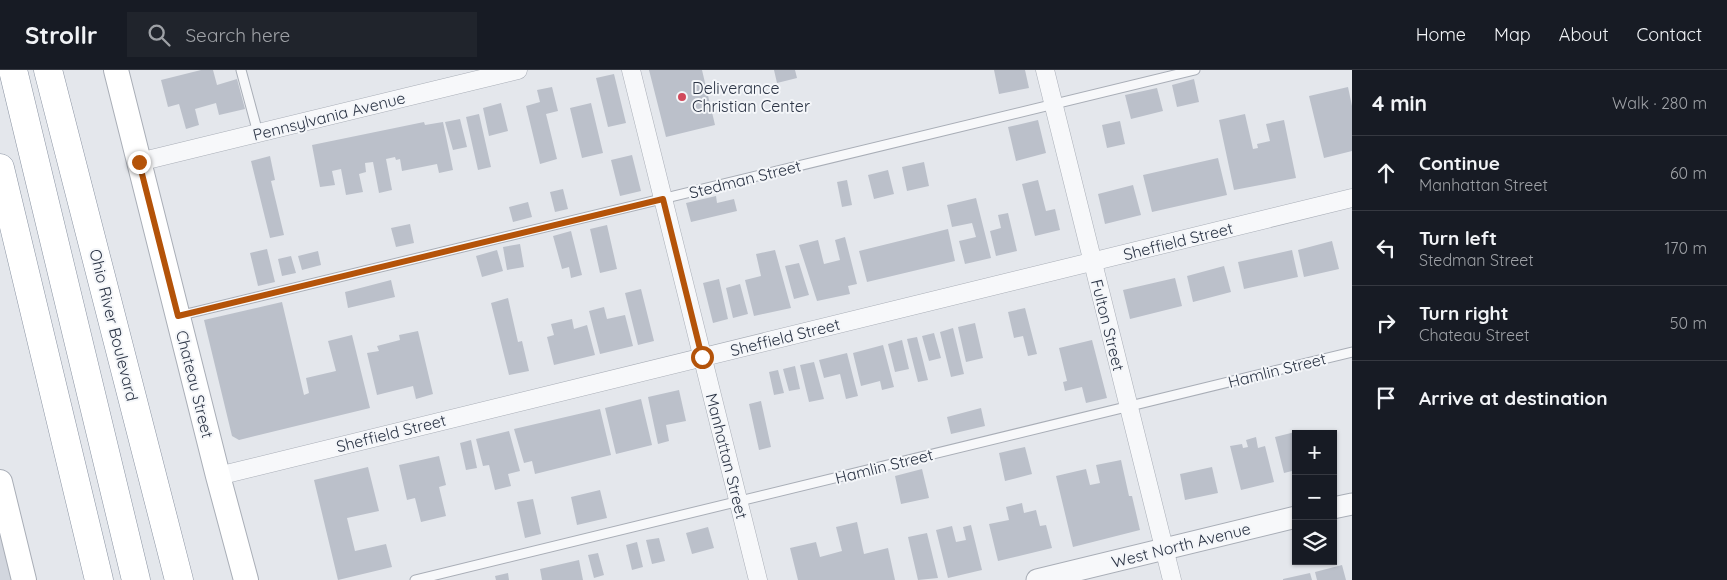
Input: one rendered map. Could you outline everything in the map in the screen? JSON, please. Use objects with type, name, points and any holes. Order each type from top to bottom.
[{"type":"highway","points":[[13,70],[136,580]]},
{"type":"highway","name":"Ohio River Boulevard","points":[[48,70],[179,580]]},
{"type":"highway","points":[[0,168],[99,580]]},
{"type":"main road","name":"Chateau Street","points":[[116,70],[246,580]]},
{"type":"main road","points":[[0,482],[12,549],[24,580]]},
{"type":"street","name":"Pennsylvania Avenue","points":[[139,162],[518,70]]},
{"type":"street","name":"Manhattan Street","points":[[631,70],[758,580]]},
{"type":"street","name":"Fulton Street","points":[[1045,70],[1172,580]]},
{"type":"street","name":"Sheffield Street","points":[[218,476],[1352,198]]},
{"type":"street","points":[[1337,507],[1352,504]]},
{"type":"street","name":"West North Avenue","points":[[1037,580],[1292,518]]},
{"type":"lane","points":[[241,70],[258,133]]},
{"type":"lane","name":"Stedman Street","points":[[178,316],[1196,70]]},
{"type":"lane","name":"Hamlin Street","points":[[415,580],[1352,352]]},
{"type":"shaded area","points":[[0,482],[24,580],[0,580]]},
{"type":"building","points":[[201,70],[213,70],[217,85],[237,79],[245,109],[219,115],[216,103],[195,109],[199,125],[186,129],[179,104],[168,107],[161,80]]},
{"type":"building","name":"Deliverance Christian Center","points":[[649,70],[702,70],[715,125],[666,137]]},
{"type":"building","points":[[774,70],[795,70],[797,78],[777,83]]},
{"type":"building","points":[[994,70],[1025,70],[1029,88],[999,94]]},
{"type":"building","points":[[614,74],[626,123],[608,127],[596,78]]},
{"type":"building","points":[[1194,79],[1199,102],[1177,107],[1172,85]]},
{"type":"building","points":[[552,87],[558,111],[546,114],[557,159],[540,164],[526,106],[540,102],[537,90]]},
{"type":"building","points":[[1348,87],[1352,106],[1352,151],[1324,158],[1309,96]]},
{"type":"building","points":[[1157,88],[1163,111],[1131,119],[1125,95]]},
{"type":"building","points":[[501,103],[508,131],[489,136],[483,108]]},
{"type":"building","points":[[591,103],[603,153],[582,158],[570,108]]},
{"type":"building","points":[[479,114],[491,167],[478,170],[466,117]]},
{"type":"building","points":[[1245,114],[1253,149],[1258,148],[1257,144],[1270,141],[1266,124],[1284,120],[1296,178],[1234,190],[1219,120]]},
{"type":"building","points":[[460,119],[467,147],[453,150],[445,122]]},
{"type":"building","points":[[1038,120],[1046,153],[1016,161],[1008,127]]},
{"type":"building","points":[[1120,121],[1125,144],[1107,148],[1102,125]]},
{"type":"building","points":[[424,122],[425,125],[443,122],[453,170],[439,173],[437,164],[402,171],[400,159],[396,160],[395,157],[386,159],[392,190],[379,193],[373,162],[365,163],[366,172],[359,174],[363,192],[346,195],[341,169],[332,171],[335,185],[320,187],[312,145]]},
{"type":"building","points":[[632,155],[641,191],[620,196],[611,160]]},
{"type":"building","points":[[270,156],[275,180],[271,181],[284,235],[270,238],[251,161]]},
{"type":"building","points":[[1218,158],[1227,195],[1152,212],[1143,175]]},
{"type":"building","points":[[924,162],[929,186],[907,191],[902,167]]},
{"type":"building","points":[[888,170],[894,194],[874,199],[868,175]]},
{"type":"building","points":[[847,180],[852,205],[842,207],[837,182]]},
{"type":"building","points":[[1038,180],[1046,211],[1055,209],[1060,230],[1035,236],[1022,184]]},
{"type":"building","points":[[1133,185],[1141,215],[1105,224],[1098,194]]},
{"type":"building","points":[[563,189],[568,209],[555,212],[550,192]]},
{"type":"building","points":[[716,196],[717,203],[734,199],[737,211],[691,222],[686,203]]},
{"type":"building","points":[[976,198],[991,258],[965,264],[959,241],[976,237],[972,223],[952,227],[947,205]]},
{"type":"building","points":[[528,202],[532,217],[513,222],[509,207]]},
{"type":"building","points":[[1008,213],[1017,251],[996,256],[990,231],[1001,228],[998,215]]},
{"type":"building","points":[[410,224],[414,243],[396,247],[391,228]]},
{"type":"building","points":[[607,225],[617,269],[600,273],[590,229]]},
{"type":"building","points":[[948,229],[955,261],[867,282],[859,251]]},
{"type":"building","points":[[571,231],[582,275],[571,278],[569,267],[562,269],[553,236]]},
{"type":"building","points":[[845,237],[857,284],[848,286],[850,294],[817,301],[799,245],[818,240],[824,264],[840,260],[835,240]]},
{"type":"building","points":[[1332,241],[1339,269],[1304,277],[1298,250]]},
{"type":"building","points":[[520,244],[524,267],[507,270],[503,247]]},
{"type":"building","points":[[267,249],[275,282],[258,286],[250,253]]},
{"type":"building","points":[[497,250],[503,271],[482,277],[476,256]]},
{"type":"building","points":[[775,250],[791,308],[754,316],[745,280],[761,276],[756,254]]},
{"type":"building","points":[[1292,250],[1298,277],[1244,289],[1238,262]]},
{"type":"building","points":[[318,251],[321,265],[302,270],[298,256]]},
{"type":"building","points":[[291,256],[296,273],[282,276],[278,259]]},
{"type":"building","points":[[799,263],[809,295],[794,299],[785,266]]},
{"type":"building","points":[[1224,266],[1231,292],[1193,302],[1187,276]]},
{"type":"building","points":[[1175,278],[1182,306],[1130,319],[1123,290]]},
{"type":"building","points":[[719,279],[728,319],[713,323],[703,283]]},
{"type":"building","points":[[391,280],[395,297],[348,308],[345,292]]},
{"type":"building","points":[[740,284],[748,314],[733,318],[726,288]]},
{"type":"building","points":[[641,289],[654,341],[638,345],[625,293]]},
{"type":"building","points":[[508,298],[518,342],[522,341],[529,371],[509,375],[491,303]]},
{"type":"building","points":[[282,302],[304,395],[309,393],[306,378],[336,371],[328,341],[352,335],[370,408],[239,440],[232,436],[204,320]]},
{"type":"building","points":[[604,307],[607,319],[625,315],[633,346],[600,354],[589,311]]},
{"type":"building","points":[[1025,308],[1037,354],[1028,356],[1023,336],[1014,338],[1008,312]]},
{"type":"building","points":[[572,319],[574,329],[587,325],[595,355],[554,365],[547,337],[554,335],[551,324]]},
{"type":"building","points":[[975,323],[983,358],[966,362],[958,327]]},
{"type":"building","points":[[953,328],[964,374],[951,377],[940,332]]},
{"type":"building","points":[[418,331],[433,394],[416,399],[413,386],[377,395],[367,353],[379,351],[377,346],[400,340],[399,335]]},
{"type":"building","points":[[934,333],[941,358],[929,361],[922,336]]},
{"type":"building","points":[[917,337],[928,380],[918,382],[907,339]]},
{"type":"building","points":[[902,340],[909,369],[895,372],[888,344]]},
{"type":"building","points":[[1092,340],[1107,398],[1086,403],[1082,387],[1065,391],[1063,382],[1067,381],[1059,348]]},
{"type":"building","points":[[883,345],[894,387],[882,390],[880,381],[861,386],[853,353]]},
{"type":"building","points":[[847,353],[858,396],[846,399],[840,374],[824,378],[819,360]]},
{"type":"building","points":[[814,362],[824,399],[809,402],[800,365]]},
{"type":"building","points":[[795,366],[800,389],[789,391],[783,369]]},
{"type":"building","points":[[778,370],[784,393],[774,395],[769,372]]},
{"type":"building","points":[[679,390],[686,421],[666,425],[669,441],[658,444],[648,397]]},
{"type":"building","points":[[641,399],[652,445],[616,454],[605,408]]},
{"type":"building","points":[[761,401],[771,447],[759,450],[749,404]]},
{"type":"building","points":[[981,408],[985,426],[951,434],[947,417]]},
{"type":"building","points":[[600,409],[611,455],[535,474],[532,461],[524,463],[514,429]]},
{"type":"building","points":[[509,431],[520,471],[508,474],[511,486],[495,490],[489,465],[483,466],[476,439]]},
{"type":"building","points":[[1292,433],[1292,471],[1284,473],[1275,437]]},
{"type":"building","points":[[1256,437],[1258,448],[1265,446],[1274,482],[1241,490],[1230,446],[1242,444],[1243,448],[1248,447],[1246,440]]},
{"type":"building","points":[[471,440],[477,468],[466,470],[460,443]]},
{"type":"building","points":[[1025,447],[1032,474],[1005,481],[999,453]]},
{"type":"building","points":[[439,456],[446,485],[439,487],[446,516],[421,522],[415,498],[407,500],[399,465]]},
{"type":"building","points":[[1121,460],[1129,496],[1132,496],[1140,530],[1073,547],[1056,476],[1086,469],[1090,485],[1100,483],[1096,465]]},
{"type":"building","points":[[368,467],[379,511],[347,518],[355,551],[386,544],[392,567],[338,580],[314,480]]},
{"type":"building","points":[[1212,467],[1218,493],[1185,500],[1180,474]]},
{"type":"building","points":[[922,469],[929,498],[901,504],[895,476]]},
{"type":"building","points":[[600,490],[607,518],[577,525],[571,497]]},
{"type":"building","points":[[533,499],[541,534],[525,538],[517,502]]},
{"type":"building","points":[[1022,503],[1024,513],[1036,510],[1040,526],[1046,525],[1052,548],[998,561],[989,524],[1009,520],[1006,507]]},
{"type":"building","points":[[857,522],[864,554],[888,548],[895,580],[798,580],[790,548],[816,542],[820,557],[842,551],[836,527]]},
{"type":"building","points":[[971,525],[982,570],[948,578],[936,530],[952,526],[956,542],[966,540],[963,527]]},
{"type":"building","points":[[708,527],[714,548],[692,554],[686,533]]},
{"type":"building","points":[[927,533],[938,578],[918,580],[908,537]]},
{"type":"building","points":[[659,538],[665,561],[652,564],[646,540]]},
{"type":"building","points":[[637,542],[643,567],[632,570],[626,545]]},
{"type":"building","points":[[598,553],[604,575],[594,578],[588,555]]},
{"type":"building","points":[[579,560],[583,580],[542,580],[540,569]]},
{"type":"building","points":[[1342,565],[1346,580],[1317,580],[1315,572]]},
{"type":"building","points":[[508,573],[509,580],[496,580],[495,576]]},
{"type":"building","points":[[1310,573],[1312,580],[1283,580],[1283,579]]},
{"type":"place","name":"Deliverance Christian Center","points":[[682,97]]},
{"type":"route","points":[[139,162],[178,316],[663,199],[702,357]]}]
